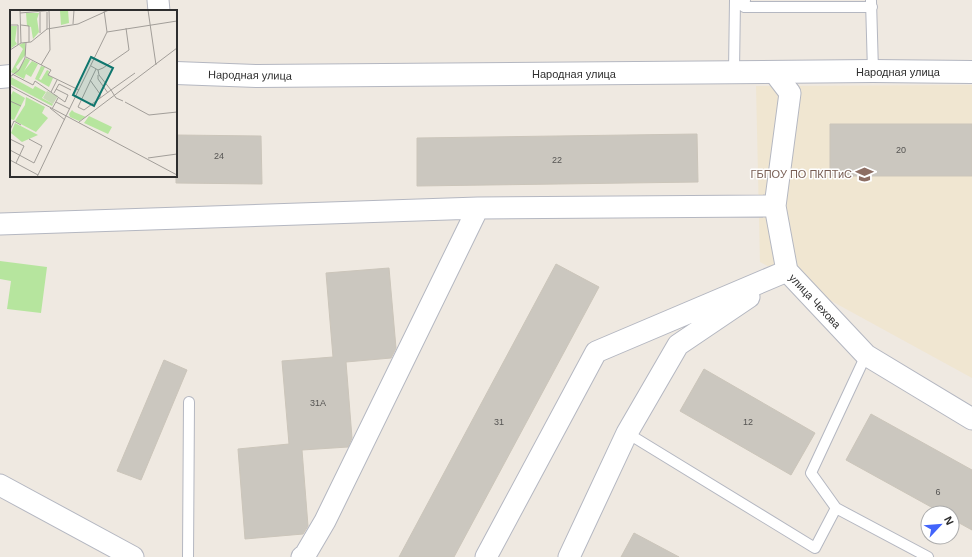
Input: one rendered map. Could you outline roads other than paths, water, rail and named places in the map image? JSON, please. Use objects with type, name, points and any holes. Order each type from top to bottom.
[{"type":"street","points":[[158,0],[159,10]]},
{"type":"street","name":"Народная улица","points":[[177,73],[265,76],[873,71],[972,72]]},
{"type":"street","name":"улица Чехова","points":[[774,72],[790,92],[775,206],[787,271],[866,355],[972,419]]},
{"type":"street","points":[[0,77],[10,76]]},
{"type":"street","points":[[0,224],[478,208],[775,206]]},
{"type":"street","points":[[302,557],[305,555],[325,522],[478,208]]},
{"type":"street","points":[[569,557],[627,434],[678,345],[787,271]]},
{"type":"street","points":[[486,557],[596,352],[787,271]]},
{"type":"street","points":[[0,486],[133,557]]},
{"type":"lane","points":[[734,72],[735,0]]},
{"type":"lane","points":[[745,0],[744,7],[872,3],[873,71]]},
{"type":"lane","points":[[866,355],[811,473],[836,508],[928,557]]},
{"type":"lane","points":[[188,557],[189,402]]},
{"type":"lane","points":[[627,434],[815,548],[836,508]]},
{"type":"place","name":"ГБПОУ ПО ПКПТиС","points":[[865,174]]}]
